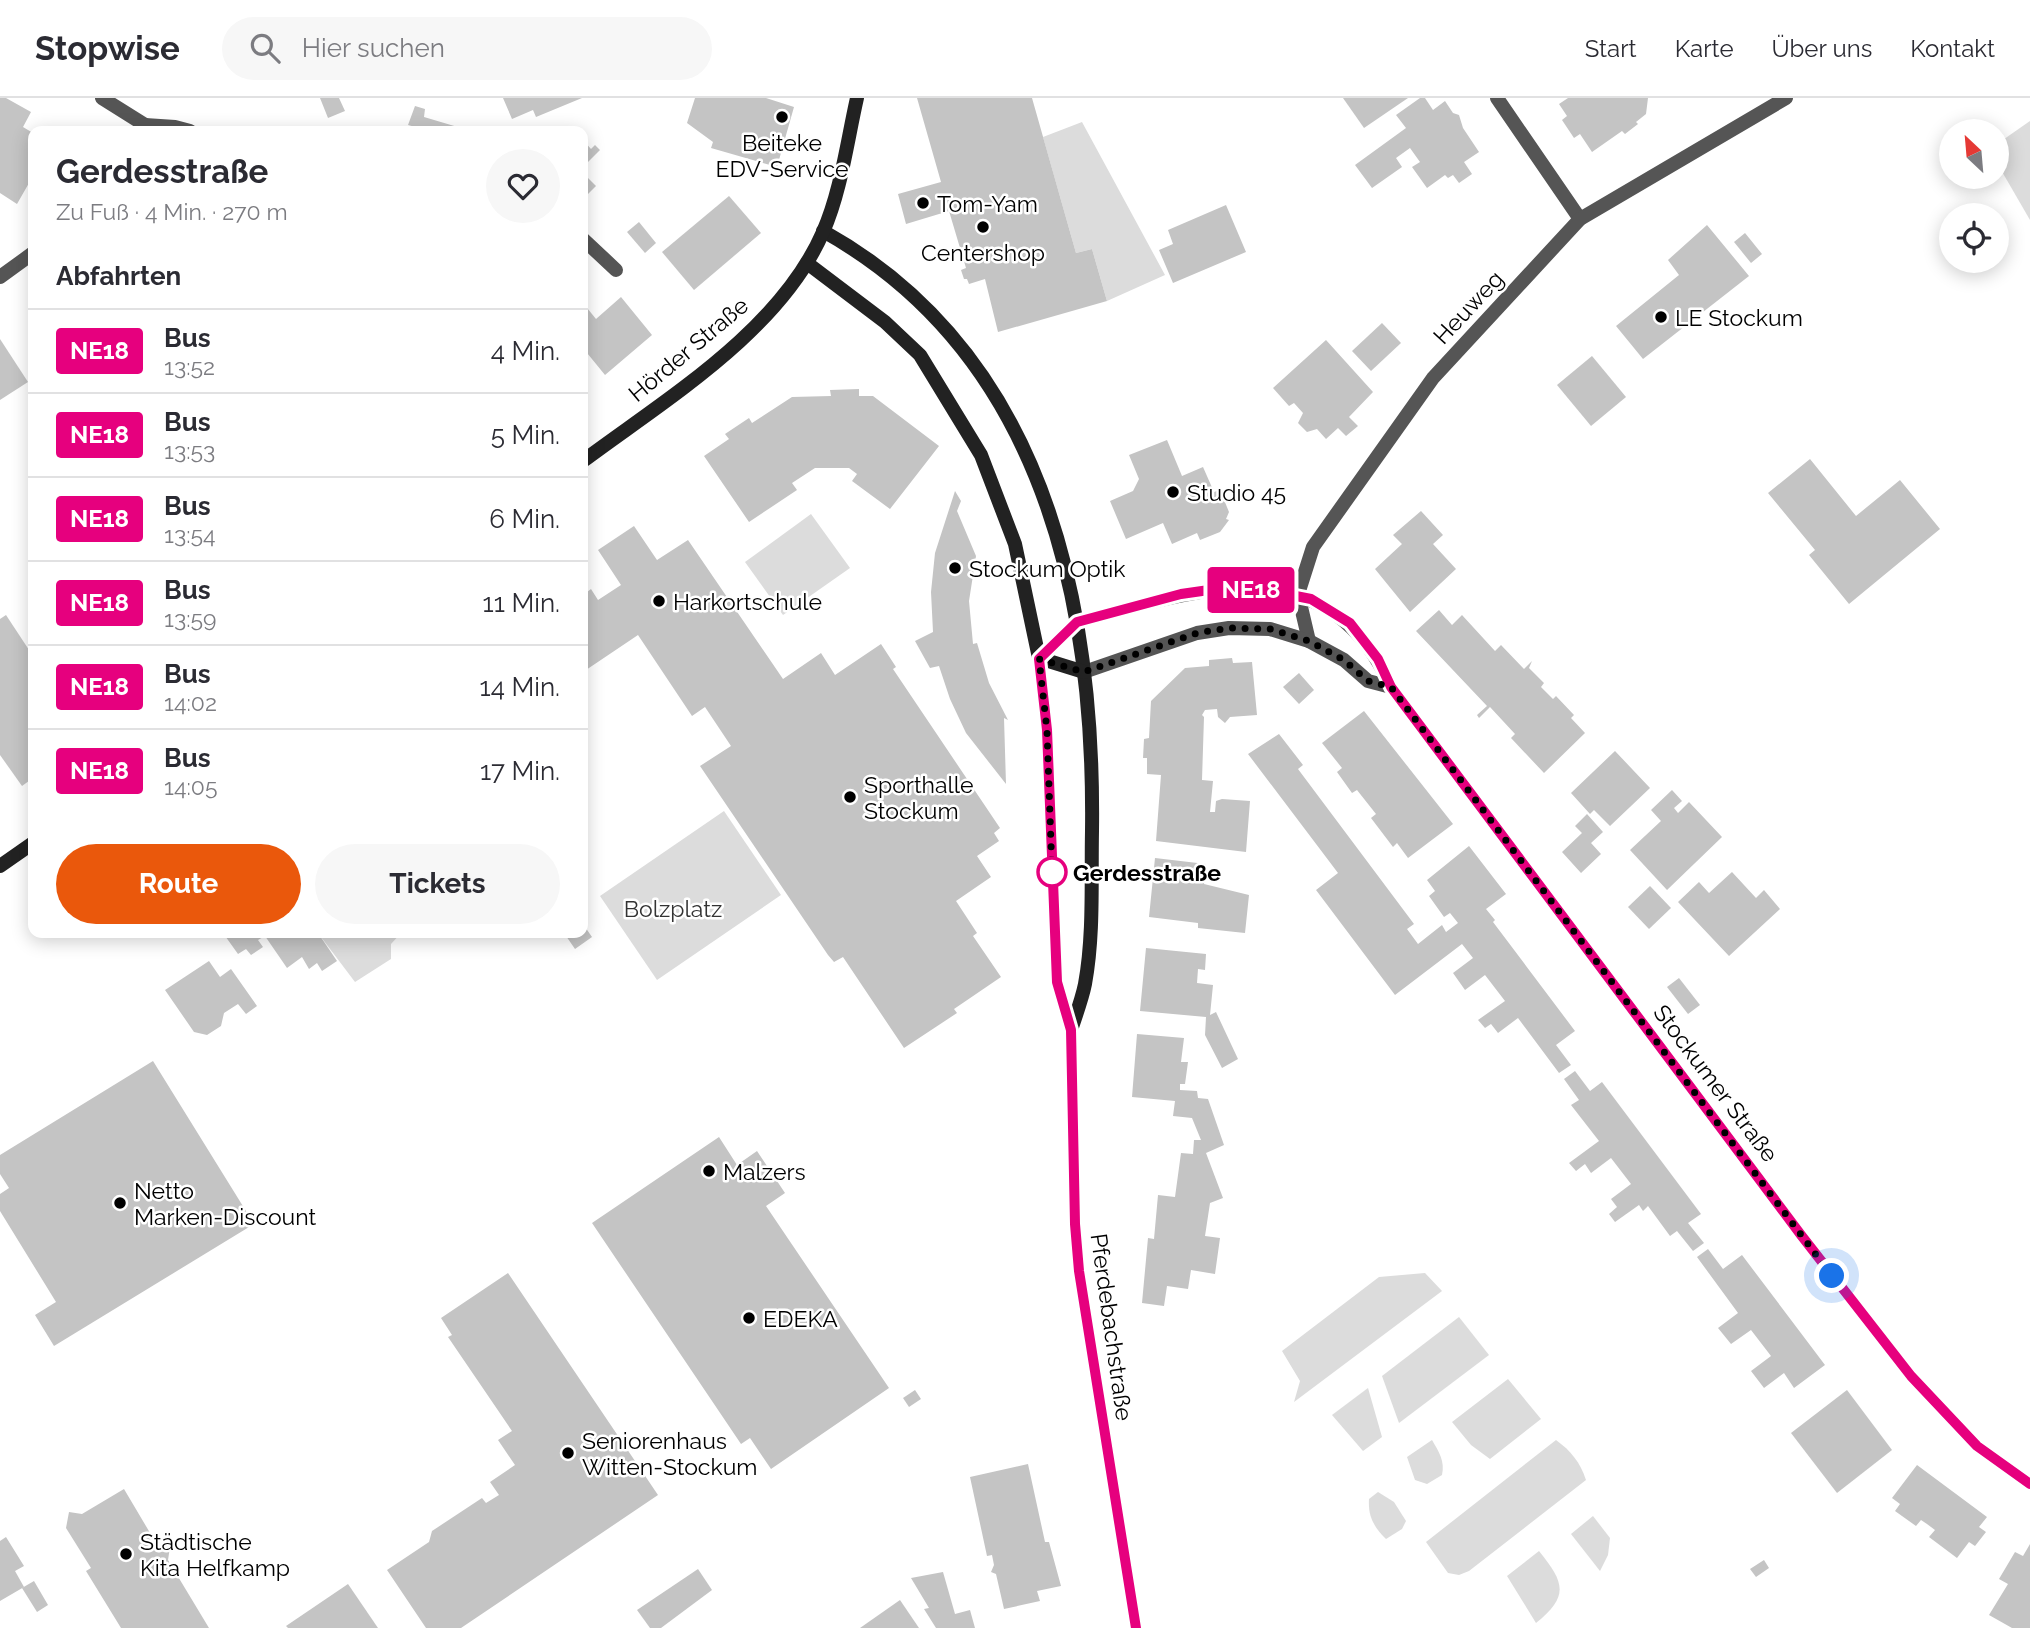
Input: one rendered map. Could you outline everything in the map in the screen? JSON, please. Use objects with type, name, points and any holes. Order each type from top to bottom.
[{"type":"main road","name":"Hörder Straße","points":[[588,457],[711,366],[777,303],[807,263],[823,231],[857,98]]},
{"type":"main road","name":"Pferdebachstraße","points":[[823,231],[869,258],[917,299],[965,351],[996,393],[1037,476],[1061,549],[1077,622],[1093,764],[1091,906],[1085,984],[1071,1030]]},
{"type":"main road","name":"Pferdebachstraße","points":[[807,263],[885,322],[920,355],[971,435],[1006,515],[1039,659],[1047,730],[1057,982],[1071,1030],[1075,1224],[1079,1271],[1136,1628]]},
{"type":"main road","points":[[1077,622],[1039,659],[1084,672]]},
{"type":"main road","points":[[0,866],[28,846]]},
{"type":"street","points":[[102,98],[142,126]]},
{"type":"street","points":[[1497,98],[1580,219]]},
{"type":"street","name":"Heuweg","points":[[1298,594],[1313,547],[1433,378],[1580,219],[1786,98]]},
{"type":"street","points":[[588,244],[616,270]]},
{"type":"street","points":[[0,277],[28,257]]},
{"type":"street","name":"Stockumer Straße","points":[[1077,622],[1181,594],[1209,590],[1266,590],[1298,594],[1350,623],[1378,659],[1391,687],[1801,1235],[1911,1376],[1977,1446],[2030,1484]]},
{"type":"street","points":[[1298,594],[1309,641]]},
{"type":"street","points":[[1084,672],[1197,633],[1218,629],[1270,629],[1309,641],[1344,660],[1368,681],[1391,687]]},
{"type":"green space","points":[[2030,121],[2030,220],[2009,184],[2009,136]]},
{"type":"green space","points":[[1082,122],[1165,275],[1107,301],[1092,249],[1076,253],[1043,137]]},
{"type":"green space","points":[[811,514],[850,568],[783,615],[745,562]]},
{"type":"green space","name":"Bolzplatz","points":[[724,811],[781,895],[657,980],[600,896]]},
{"type":"green space","points":[[322,938],[396,938],[391,944],[391,959],[355,982]]},
{"type":"green space","points":[[1425,1273],[1442,1291],[1294,1402],[1300,1381],[1282,1351],[1379,1277]]},
{"type":"green space","points":[[1459,1317],[1489,1355],[1399,1423],[1382,1376]]},
{"type":"green space","points":[[1508,1379],[1541,1419],[1490,1459],[1471,1445],[1452,1422]]},
{"type":"green space","points":[[1368,1388],[1382,1437],[1363,1451],[1332,1415]]},
{"type":"green space","points":[[1432,1440],[1441,1457],[1443,1470],[1442,1475],[1427,1484],[1415,1480],[1407,1457]]},
{"type":"green space","points":[[1556,1440],[1574,1457],[1586,1480],[1469,1571],[1459,1575],[1448,1573],[1426,1542]]},
{"type":"green space","points":[[1378,1492],[1394,1502],[1406,1521],[1402,1529],[1386,1539],[1375,1525],[1369,1511],[1369,1499]]},
{"type":"green space","points":[[1593,1516],[1610,1538],[1608,1555],[1600,1571],[1571,1534]]},
{"type":"green space","points":[[1539,1551],[1554,1572],[1560,1588],[1554,1605],[1536,1623],[1507,1576]]},
{"type":"building","points":[[0,98],[6,98],[31,112],[23,127],[28,130],[28,185],[17,204],[0,193]]},
{"type":"building","points":[[320,98],[339,98],[345,111],[328,118]]},
{"type":"building","points":[[503,98],[582,98],[536,117],[533,110],[512,119]]},
{"type":"building","points":[[695,98],[766,98],[794,107],[777,167],[711,148],[713,142],[687,123]]},
{"type":"building","points":[[917,98],[1032,98],[1076,253],[1092,249],[1107,301],[998,332],[985,279],[969,284],[967,279],[964,279],[961,270],[966,268],[949,211],[906,224],[898,194],[941,182]]},
{"type":"building","points":[[1343,98],[1408,98],[1364,128]]},
{"type":"building","points":[[1420,98],[1425,98],[1433,110],[1445,101],[1453,113],[1459,115],[1463,128],[1479,152],[1464,162],[1472,174],[1459,183],[1453,175],[1448,178],[1445,175],[1427,188],[1412,167],[1420,162],[1410,148],[1396,158],[1402,167],[1372,188],[1355,165],[1406,128],[1396,115]]},
{"type":"building","points":[[1568,98],[1648,98],[1646,114],[1636,122],[1638,124],[1625,134],[1622,131],[1592,152],[1580,134],[1574,138],[1562,120],[1567,116],[1559,104]]},
{"type":"building","points":[[415,106],[425,109],[424,117],[454,126],[412,126],[408,125]]},
{"type":"building","points":[[595,145],[600,150],[588,162],[588,146],[591,149]]},
{"type":"building","points":[[588,178],[596,186],[588,194]]},
{"type":"building","points":[[729,196],[761,233],[694,290],[662,252]]},
{"type":"building","points":[[1226,205],[1246,252],[1173,283],[1159,250],[1173,244],[1168,230]]},
{"type":"building","points":[[639,222],[656,243],[645,253],[627,232]]},
{"type":"building","points":[[1707,225],[1749,276],[1643,359],[1616,326],[1679,275],[1668,260]]},
{"type":"building","points":[[1745,233],[1762,254],[1751,263],[1734,242]]},
{"type":"building","points":[[621,297],[652,335],[605,375],[588,354],[588,309],[596,319]]},
{"type":"building","points":[[1382,323],[1401,343],[1371,371],[1352,351]]},
{"type":"building","points":[[0,339],[28,382],[0,400]]},
{"type":"building","points":[[1326,340],[1373,392],[1349,417],[1358,426],[1346,436],[1338,428],[1326,439],[1317,429],[1307,432],[1298,423],[1303,413],[1294,403],[1289,406],[1273,388]]},
{"type":"building","points":[[1592,356],[1626,397],[1591,426],[1557,385]]},
{"type":"building","points":[[859,389],[859,396],[873,396],[939,446],[890,509],[852,481],[857,474],[849,468],[815,468],[792,483],[797,490],[749,522],[704,456],[729,439],[725,434],[749,418],[752,423],[792,397],[831,396],[830,390]]},
{"type":"building","name":"Studio 45","points":[[1167,440],[1182,476],[1203,467],[1214,492],[1220,490],[1229,512],[1226,519],[1229,520],[1220,532],[1200,540],[1197,533],[1172,544],[1163,523],[1126,539],[1110,501],[1133,491],[1139,479],[1129,455]]},
{"type":"building","points":[[1810,459],[1856,516],[1900,480],[1940,529],[1849,604],[1809,555],[1815,550],[1768,493]]},
{"type":"building","points":[[955,491],[961,501],[957,511],[976,556],[969,601],[973,644],[977,643],[989,683],[1008,720],[1004,718],[1006,784],[966,733],[950,699],[939,666],[930,668],[915,641],[933,632],[931,592],[935,553]]},
{"type":"building","points":[[1421,511],[1443,535],[1433,544],[1456,569],[1410,612],[1375,569],[1402,544],[1393,535]]},
{"type":"building","name":"Sporthalle Stockum","points":[[634,526],[657,560],[688,540],[783,679],[821,653],[835,675],[881,644],[896,667],[893,669],[1000,828],[994,833],[999,841],[977,856],[991,877],[956,901],[977,933],[973,936],[1001,977],[954,1009],[957,1013],[904,1048],[843,957],[834,962],[828,955],[700,766],[731,746],[705,707],[692,716],[638,635],[588,669],[588,591],[591,589],[598,600],[621,585],[598,550]]},
{"type":"building","points":[[1439,610],[1452,625],[1462,615],[1495,651],[1501,645],[1524,669],[1532,661],[1529,668],[1544,683],[1541,687],[1553,699],[1556,696],[1574,715],[1571,718],[1585,733],[1544,773],[1511,738],[1515,734],[1490,707],[1479,718],[1477,715],[1487,706],[1416,631]]},
{"type":"building","points":[[6,615],[28,648],[28,782],[22,786],[0,755],[0,619]]},
{"type":"building","points":[[1232,658],[1233,663],[1252,662],[1257,715],[1230,717],[1225,723],[1218,717],[1217,709],[1205,710],[1202,715],[1202,780],[1213,781],[1210,812],[1215,812],[1216,801],[1222,799],[1250,801],[1246,852],[1156,841],[1161,775],[1147,774],[1147,758],[1143,758],[1144,739],[1149,738],[1151,701],[1185,668],[1209,666],[1209,660]]},
{"type":"building","points":[[1299,673],[1314,690],[1299,704],[1283,687]]},
{"type":"building","points":[[1364,711],[1453,824],[1408,858],[1397,843],[1393,847],[1371,818],[1376,814],[1357,790],[1352,793],[1337,772],[1342,768],[1322,743]]},
{"type":"building","points":[[1279,734],[1303,765],[1298,769],[1414,924],[1407,929],[1418,944],[1442,925],[1446,932],[1458,923],[1450,913],[1444,917],[1429,896],[1435,891],[1427,880],[1469,846],[1506,894],[1486,909],[1495,920],[1493,922],[1575,1031],[1556,1045],[1571,1065],[1559,1073],[1518,1018],[1498,1033],[1491,1024],[1485,1028],[1478,1020],[1505,1001],[1485,975],[1465,990],[1453,973],[1473,958],[1462,944],[1395,995],[1316,890],[1338,873],[1248,754]]},
{"type":"building","points":[[1615,751],[1650,788],[1610,826],[1594,810],[1590,814],[1571,793]]},
{"type":"building","points":[[1672,790],[1682,801],[1674,808],[1678,813],[1689,802],[1722,837],[1667,890],[1630,850],[1661,821],[1651,810]]},
{"type":"building","points":[[1587,814],[1603,832],[1591,843],[1601,854],[1581,873],[1562,852],[1582,833],[1575,826]]},
{"type":"building","points":[[1155,858],[1206,864],[1204,884],[1249,895],[1245,933],[1198,928],[1198,923],[1149,917]]},
{"type":"building","points":[[1732,872],[1756,898],[1764,890],[1780,909],[1729,956],[1678,902],[1699,882],[1709,893]]},
{"type":"building","points":[[1650,886],[1671,908],[1649,929],[1628,907]]},
{"type":"building","points":[[588,931],[592,937],[575,949],[567,938],[588,938]]},
{"type":"building","points":[[227,938],[262,938],[258,940],[263,947],[251,955],[246,949],[238,954]]},
{"type":"building","points":[[266,938],[321,938],[337,961],[322,971],[317,963],[309,969],[302,957],[287,968]]},
{"type":"building","points":[[1146,948],[1206,954],[1205,970],[1198,969],[1197,983],[1213,985],[1210,1015],[1216,1012],[1238,1059],[1222,1068],[1205,1035],[1206,1017],[1140,1011]]},
{"type":"building","points":[[209,961],[220,977],[231,969],[257,1006],[246,1014],[238,1004],[224,1013],[221,1026],[207,1035],[194,1032],[165,990]]},
{"type":"building","points":[[1679,978],[1700,1005],[1688,1014],[1667,987]]},
{"type":"building","points":[[1137,1034],[1184,1038],[1181,1062],[1188,1062],[1185,1084],[1180,1084],[1180,1090],[1197,1091],[1198,1098],[1208,1099],[1224,1145],[1206,1153],[1223,1198],[1210,1203],[1205,1236],[1220,1238],[1215,1274],[1191,1270],[1188,1289],[1167,1286],[1164,1306],[1142,1303],[1148,1238],[1154,1239],[1158,1195],[1175,1197],[1181,1153],[1193,1154],[1194,1140],[1201,1140],[1192,1118],[1173,1116],[1175,1101],[1132,1097]]},
{"type":"building","name":"Netto Marken-Discount","points":[[153,1061],[254,1224],[54,1346],[35,1315],[56,1302],[0,1211],[0,1194],[9,1188],[0,1174],[0,1155]]},
{"type":"building","points":[[1575,1071],[1590,1091],[1602,1082],[1701,1214],[1688,1223],[1704,1243],[1693,1251],[1677,1231],[1670,1236],[1648,1206],[1643,1211],[1639,1205],[1615,1222],[1609,1214],[1617,1207],[1611,1199],[1631,1184],[1611,1158],[1591,1173],[1585,1164],[1576,1171],[1569,1163],[1599,1141],[1571,1105],[1579,1100],[1564,1079]]},
{"type":"building","name":"EDEKA","points":[[719,1137],[737,1165],[757,1151],[785,1193],[766,1206],[889,1388],[771,1469],[750,1438],[741,1444],[592,1223]]},
{"type":"building","points":[[1708,1249],[1723,1269],[1742,1255],[1825,1365],[1794,1388],[1784,1373],[1764,1388],[1751,1371],[1771,1356],[1751,1330],[1731,1344],[1718,1328],[1738,1313],[1697,1257]]},
{"type":"building","name":"Seniorenhaus Witten-Stockum","points":[[508,1273],[658,1495],[461,1628],[426,1628],[387,1570],[429,1542],[432,1531],[482,1498],[486,1503],[499,1495],[490,1482],[515,1465],[498,1440],[512,1431],[448,1337],[452,1335],[441,1318]]},
{"type":"building","points":[[915,1390],[921,1399],[909,1407],[903,1398]]},
{"type":"building","points":[[1847,1390],[1892,1450],[1837,1493],[1791,1433]]},
{"type":"building","points":[[1028,1464],[1045,1542],[1049,1542],[1061,1586],[1037,1591],[1040,1601],[1004,1609],[996,1574],[991,1572],[994,1565],[992,1555],[987,1556],[970,1477]]},
{"type":"building","points":[[1917,1465],[1987,1517],[1979,1527],[1986,1532],[1975,1546],[1969,1542],[1957,1558],[1929,1537],[1935,1530],[1921,1520],[1916,1526],[1895,1511],[1900,1504],[1892,1498]]},
{"type":"building","name":"Städtische Kita Helfkamp","points":[[124,1489],[156,1543],[170,1547],[168,1560],[209,1628],[121,1628],[86,1571],[91,1568],[66,1528],[69,1512],[82,1514]]},
{"type":"building","points":[[6,1537],[24,1566],[15,1571],[24,1587],[0,1601],[0,1541]]},
{"type":"building","points":[[2030,1544],[2030,1628],[2012,1628],[1989,1615],[2008,1584],[1999,1579],[2015,1552],[2023,1556]]},
{"type":"building","points":[[1764,1560],[1769,1568],[1756,1577],[1750,1569]]},
{"type":"building","points":[[698,1569],[712,1590],[661,1628],[650,1628],[637,1610]]},
{"type":"building","points":[[943,1572],[955,1614],[970,1610],[975,1628],[936,1628],[924,1609],[929,1608],[911,1578]]},
{"type":"building","points":[[34,1581],[48,1605],[37,1612],[22,1588]]},
{"type":"building","points":[[348,1584],[378,1628],[286,1626]]},
{"type":"building","points":[[900,1600],[919,1628],[860,1628]]},
{"type":"bus line","name":"NE18","points":[[1136,1628],[1079,1271],[1075,1224],[1071,1030],[1057,982],[1047,730],[1039,659],[1077,622],[1181,594],[1238,589],[1298,594],[1350,623],[1378,659],[1391,687],[1801,1235],[1911,1376],[1977,1446],[2030,1484]]},
{"type":"place","name":"Beiteke EDV-Service","points":[[782,117]]},
{"type":"place","name":"Tom-Yam","points":[[923,203]]},
{"type":"place","name":"Centershop","points":[[983,227]]},
{"type":"place","name":"LE Stockum","points":[[1661,317]]},
{"type":"place","name":"Studio 45","points":[[1173,492]]},
{"type":"place","name":"Stockum Optik","points":[[955,568]]},
{"type":"place","name":"Harkortschule","points":[[659,601]]},
{"type":"place","name":"Sporthalle Stockum","points":[[850,797]]},
{"type":"place","name":"Gerdesstraße","points":[[1052,872]]},
{"type":"place","name":"Malzers","points":[[709,1171]]},
{"type":"place","name":"Netto Marken-Discount","points":[[120,1203]]},
{"type":"place","name":"EDEKA","points":[[749,1318]]},
{"type":"place","name":"Seniorenhaus Witten-Stockum","points":[[568,1453]]},
{"type":"place","name":"Städtische Kita Helfkamp","points":[[126,1554]]},
{"type":"route","points":[[1052,872],[1047,730],[1039,659],[1084,672],[1197,633],[1229,628],[1270,629],[1309,641],[1344,660],[1368,681],[1391,687],[1832,1276]]}]
